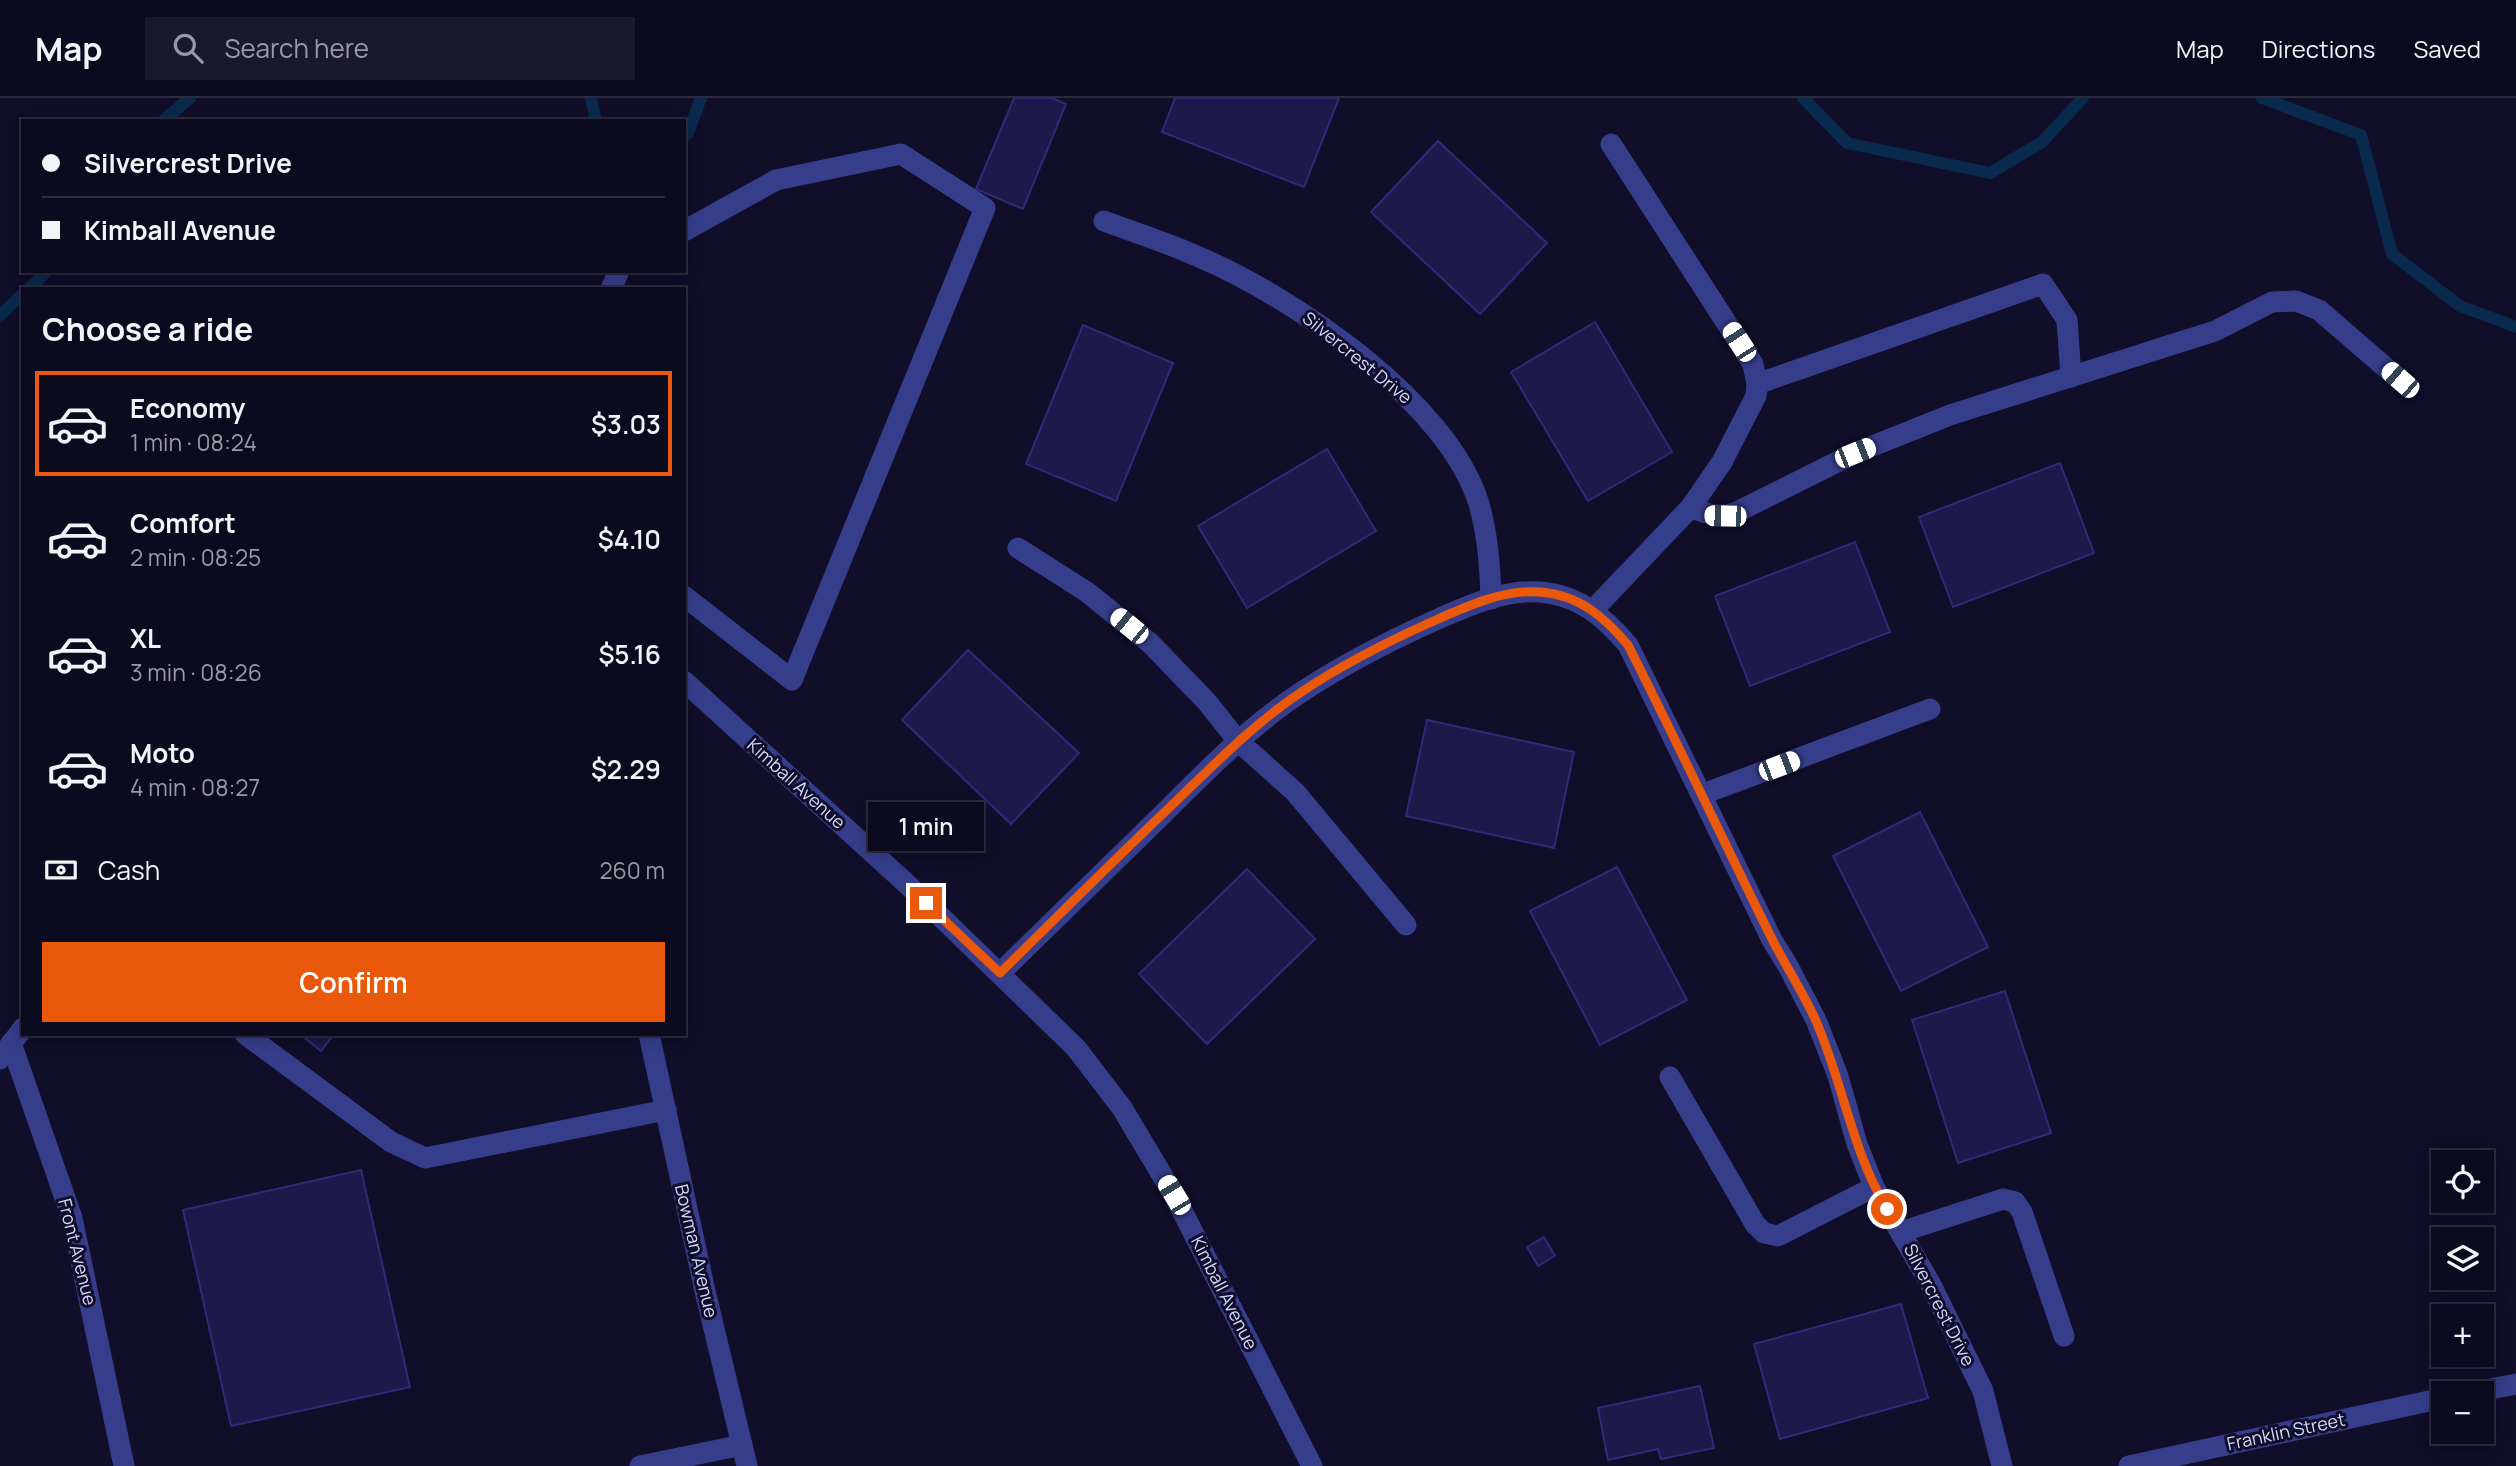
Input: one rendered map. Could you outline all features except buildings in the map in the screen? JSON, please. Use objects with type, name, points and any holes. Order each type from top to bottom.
[{"type":"street","points":[[1593,610],[1691,507],[1722,462],[1756,396],[1757,384],[1753,364],[1611,144]]},
{"type":"street","points":[[686,231],[776,180],[901,154],[985,208],[792,680],[686,598]]},
{"type":"street","name":"Silvercrest Drive","points":[[1104,221],[1200,257],[1275,296],[1332,334],[1398,388],[1436,426],[1458,458],[1479,502],[1489,550],[1491,599]]},
{"type":"street","points":[[1757,384],[2043,284],[2067,320],[2071,377]]},
{"type":"street","points":[[1691,507],[1709,516],[1725,516],[1737,512],[1855,453],[1950,415],[2215,331],[2272,302],[2296,301],[2319,310],[2400,380]]},
{"type":"street","points":[[1018,548],[1087,592],[1150,643],[1207,702],[1237,741],[1295,792],[1406,925]]},
{"type":"street","name":"Silvercrest Drive","points":[[1000,973],[1237,741],[1301,692],[1374,648],[1452,612],[1507,594],[1540,592],[1566,597],[1593,610],[1607,620],[1628,645],[1772,940],[1816,1020],[1838,1076],[1857,1144],[1874,1187],[1930,1283],[1983,1391],[2002,1466]]},
{"type":"street","name":"Kimball Avenue","points":[[686,683],[908,885],[1076,1048],[1122,1108],[1174,1195],[1312,1466]]},
{"type":"street","points":[[1703,794],[1930,709]]},
{"type":"street","points":[[248,1036],[391,1142],[425,1158],[666,1111]]},
{"type":"street","name":"Bowman Avenue","points":[[649,1036],[705,1291],[745,1456]]},
{"type":"street","name":"Front Avenue","points":[[11,1043],[72,1218],[124,1466]]},
{"type":"street","points":[[1670,1077],[1755,1224],[1764,1233],[1778,1236],[1874,1187]]},
{"type":"street","points":[[1900,1231],[2003,1199],[2015,1202],[2022,1212],[2064,1336]]},
{"type":"street","points":[[2494,1388],[2516,1384]]},
{"type":"street","name":"Franklin Street","points":[[2129,1466],[2431,1401]]},
{"type":"street","points":[[640,1466],[745,1456]]},
{"type":"waterway","points":[[165,119],[190,98]]},
{"type":"waterway","points":[[591,98],[596,119]]},
{"type":"waterway","points":[[686,134],[701,98]]},
{"type":"waterway","points":[[1803,98],[1847,143],[1990,173],[2042,142],[2083,98]]},
{"type":"waterway","points":[[2262,98],[2361,135],[2392,254],[2460,306],[2516,327]]},
{"type":"waterway","points":[[31,287],[45,273]]},
{"type":"waterway","points":[[0,315],[21,296]]},
{"type":"route","points":[[926,903],[1000,973],[1237,741],[1301,692],[1374,648],[1452,612],[1507,594],[1540,592],[1566,597],[1607,620],[1628,645],[1772,940],[1816,1020],[1838,1076],[1857,1144],[1874,1187],[1887,1209]]}]
